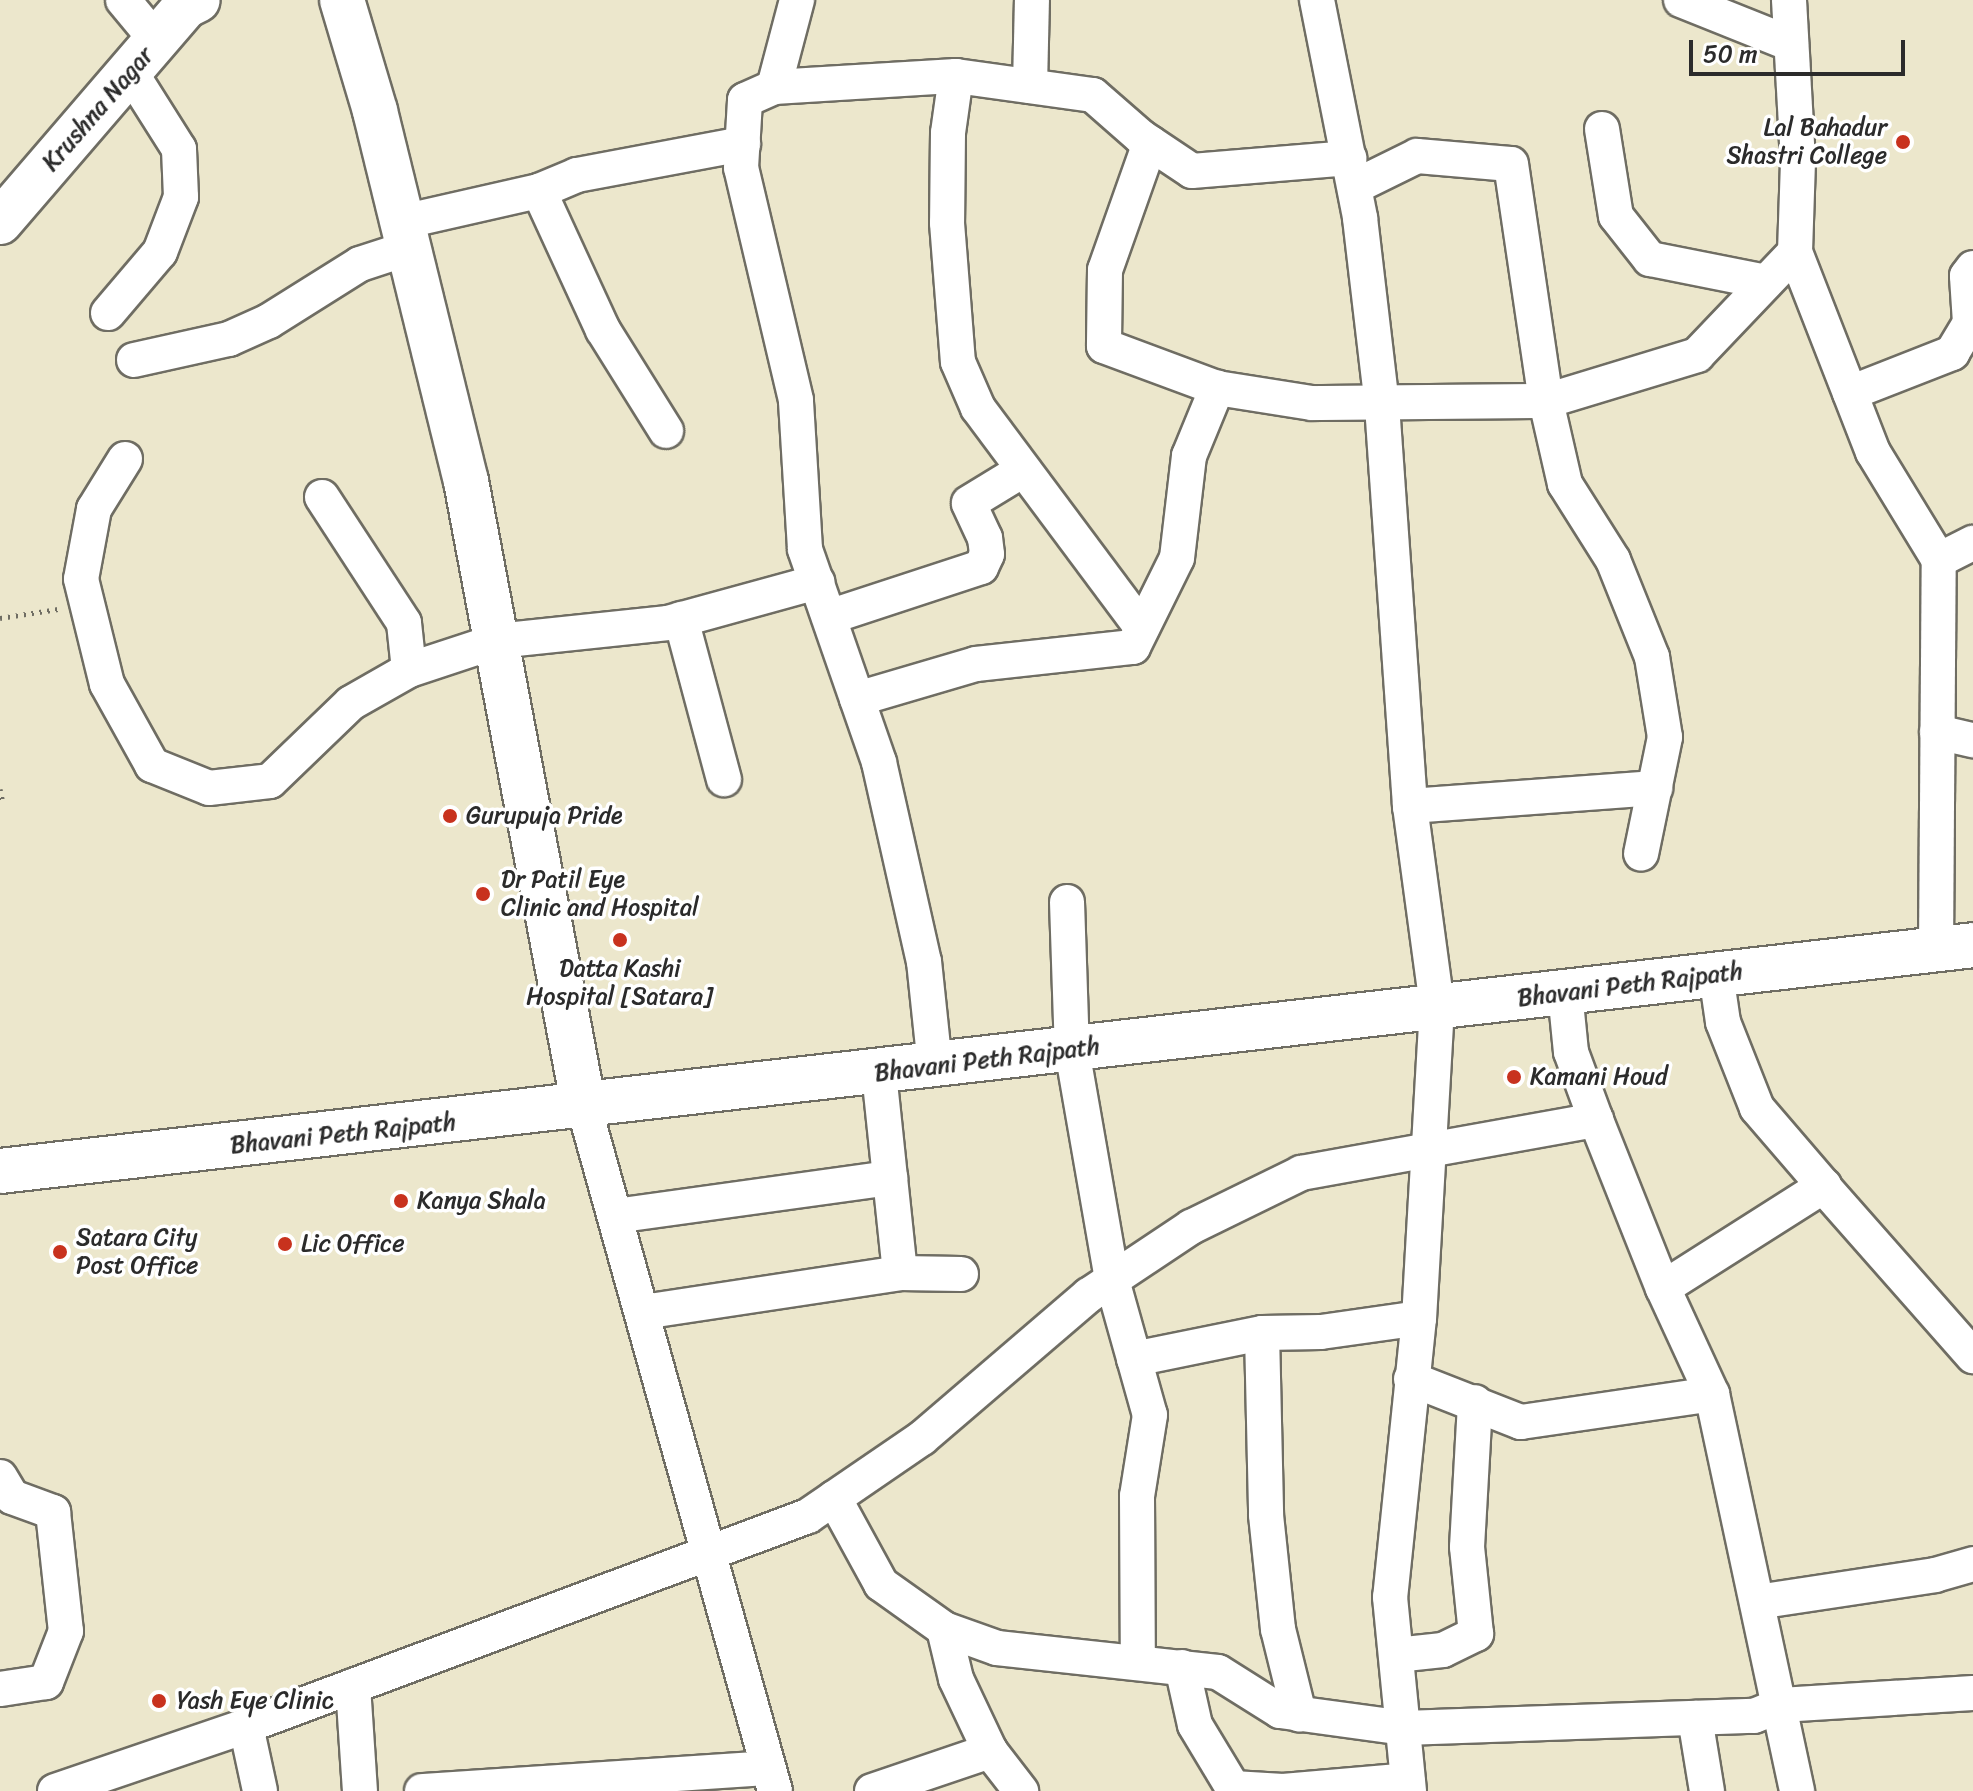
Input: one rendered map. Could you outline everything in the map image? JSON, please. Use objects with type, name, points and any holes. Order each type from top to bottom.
[{"type":"main road","name":"Krushna Nagar","points":[[0,222],[186,6],[198,0]]},
{"type":"main road","points":[[342,0],[406,235],[466,481],[584,1107]]},
{"type":"main road","name":"Bhavani Peth Rajpath","points":[[0,1171],[584,1107],[1955,947]]},
{"type":"street","points":[[108,313],[160,252],[181,197],[179,149],[123,0]]},
{"type":"street","points":[[774,87],[797,0]]},
{"type":"street","points":[[1030,86],[1032,0]]},
{"type":"street","points":[[1182,1667],[1195,1725],[1233,1788],[1283,1791],[1408,1785],[1390,1597],[1419,1318],[1437,1007],[1410,806],[1382,405],[1352,172],[1317,0]]},
{"type":"street","points":[[1681,0],[1791,44]]},
{"type":"street","points":[[1789,0],[1798,161],[1795,252],[1873,452],[1939,560],[1937,732],[1955,947]]},
{"type":"street","points":[[956,76],[948,133],[952,326],[958,362],[978,408],[1142,628]]},
{"type":"street","points":[[935,1066],[924,962],[879,762],[805,549],[796,400],[741,168],[745,100],[774,87],[956,76],[1093,95],[1150,143],[1192,171],[1352,172],[1417,156],[1511,164],[1546,401],[1565,484],[1613,560],[1652,657],[1665,737],[1641,854]]},
{"type":"street","points":[[1602,129],[1616,216],[1650,259],[1766,282]]},
{"type":"street","points":[[1150,143],[1105,270],[1104,346],[1217,388],[1312,403],[1382,405],[1546,401],[1697,355],[1795,252]]},
{"type":"street","points":[[134,360],[229,339],[269,321],[406,235],[539,191],[577,175],[743,144]]},
{"type":"street","points":[[539,191],[603,330],[666,431]]},
{"type":"street","points":[[1850,393],[1952,353],[1970,323],[1967,276],[1973,268]]},
{"type":"street","points":[[857,699],[976,664],[1133,647],[1177,558],[1189,456],[1217,388]]},
{"type":"street","points":[[125,459],[94,509],[81,579],[107,684],[152,765],[209,788],[270,781],[351,703],[409,670],[497,641],[681,619],[817,582]]},
{"type":"street","points":[[829,617],[981,567],[987,554],[985,538],[969,503],[1023,470]]},
{"type":"street","points":[[322,497],[404,623],[409,670]]},
{"type":"street","points":[[1939,560],[1973,543]]},
{"type":"street","points":[[681,619],[724,779]]},
{"type":"street","points":[[1937,732],[1973,740]]},
{"type":"street","points":[[1410,806],[1655,788]]},
{"type":"street","points":[[1067,902],[1072,1050],[1112,1280],[1150,1415],[1137,1496],[1138,1662]]},
{"type":"street","points":[[1716,974],[1723,1022],[1757,1108],[1973,1356]]},
{"type":"street","points":[[1565,992],[1571,1052],[1663,1288],[1712,1394],[1797,1791]]},
{"type":"street","points":[[879,1073],[900,1273]]},
{"type":"street","points":[[422,1791],[772,1779],[584,1107]]},
{"type":"street","points":[[55,1791],[246,1726],[808,1516],[922,1438],[1112,1280],[1191,1227],[1301,1173],[1596,1120]]},
{"type":"street","points":[[615,1216],[890,1178]]},
{"type":"street","points":[[1663,1288],[1823,1186]]},
{"type":"street","points":[[643,1312],[900,1273],[961,1274]]},
{"type":"street","points":[[1134,1359],[1262,1333],[1321,1332],[1419,1318]]},
{"type":"street","points":[[1262,1333],[1266,1515],[1278,1629],[1299,1714]]},
{"type":"street","points":[[1411,1379],[1521,1422],[1712,1394]]},
{"type":"street","points":[[1396,1655],[1443,1650],[1476,1634],[1467,1547],[1475,1402]]},
{"type":"street","points":[[0,1477],[12,1497],[53,1512],[66,1631],[46,1682],[0,1689]]},
{"type":"street","points":[[834,1498],[881,1584],[944,1629],[997,1648],[1218,1672],[1280,1711],[1404,1728],[1754,1716],[1781,1705],[1973,1693]]},
{"type":"street","points":[[1757,1602],[1920,1577],[1973,1564]]},
{"type":"street","points":[[944,1629],[956,1679],[990,1751],[1021,1791]]},
{"type":"street","points":[[353,1686],[360,1791]]},
{"type":"street","points":[[1695,1718],[1707,1791]]},
{"type":"street","points":[[246,1726],[260,1791]]},
{"type":"street","points":[[888,1789],[990,1751]]},
{"type":"path","points":[[0,618],[87,604]]},
{"type":"path","points":[[0,789],[3,803]]},
{"type":"place","name":"Lal Bahadur Shastri College","points":[[1903,142]]},
{"type":"place","name":"Gurupuja Pride","points":[[450,816]]},
{"type":"place","name":"Dr Patil Eye Clinic and Hospital","points":[[483,894]]},
{"type":"place","name":"Datta Kashi Hospital [Satara]","points":[[620,940]]},
{"type":"place","name":"Kamani Houd","points":[[1514,1077]]},
{"type":"place","name":"Kanya Shala","points":[[401,1201]]},
{"type":"place","name":"Lic Office","points":[[285,1244]]},
{"type":"place","name":"Satara City Post Office","points":[[60,1252]]},
{"type":"place","name":"Yash Eye Clinic","points":[[159,1701]]}]
